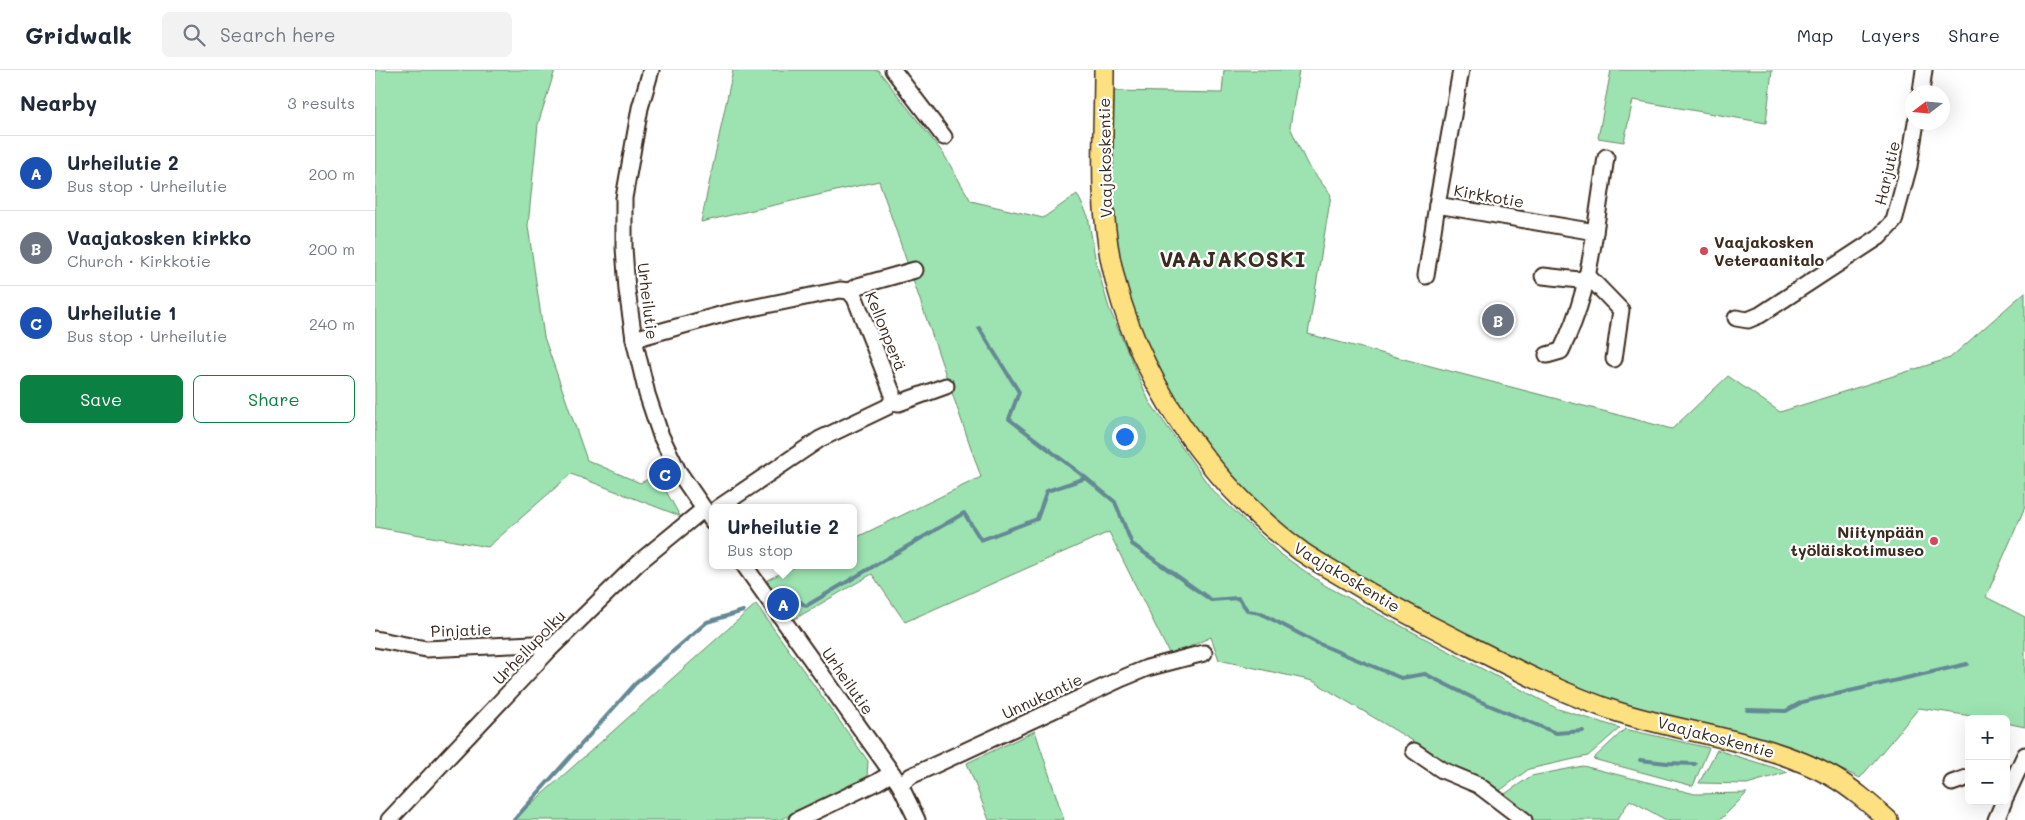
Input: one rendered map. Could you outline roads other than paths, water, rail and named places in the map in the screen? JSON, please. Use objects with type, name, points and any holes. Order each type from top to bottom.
[{"type":"main road","name":"Vaajakoskentie","points":[[1104,70],[1103,210],[1111,262],[1122,302],[1142,352],[1165,398],[1190,437],[1222,480],[1257,516],[1304,553],[1363,589],[1529,676],[1618,712],[1707,733],[1795,760],[1831,776],[1863,798],[1888,820]]},
{"type":"street","name":"Urheilutie","points":[[651,70],[639,108],[624,198],[626,281],[634,339],[647,394],[661,436],[678,471],[709,510]]},
{"type":"street","points":[[893,70],[944,137]]},
{"type":"street","name":"Kirkkotie","points":[[1461,70],[1437,205],[1595,232]]},
{"type":"street","points":[[1922,85],[1924,70]]},
{"type":"street","name":"Harjutie","points":[[1735,318],[1748,320],[1760,315],[1879,237],[1894,221],[1909,166],[1915,130]]},
{"type":"street","points":[[1547,355],[1561,351],[1575,321],[1588,276],[1606,157]]},
{"type":"street","points":[[1426,276],[1437,205]]},
{"type":"street","points":[[849,291],[858,286],[915,270]]},
{"type":"street","points":[[1543,276],[1579,280],[1588,276]]},
{"type":"street","points":[[1588,276],[1621,310],[1614,359]]},
{"type":"street","name":"Kellonperä","points":[[634,339],[727,313],[840,290],[849,291],[855,298],[891,392],[892,402]]},
{"type":"street","points":[[724,504],[820,439],[887,407],[892,402],[899,403],[946,386]]},
{"type":"street","name":"Urheilupolku","points":[[389,820],[549,650],[639,563],[709,514]]},
{"type":"street","name":"Urheilutie","points":[[748,569],[896,779],[917,820]]},
{"type":"street","name":"Pinjatie","points":[[375,639],[426,649],[533,644],[549,650]]},
{"type":"street","name":"Unnukantie","points":[[800,814],[877,782],[911,776],[1147,668],[1204,653]]},
{"type":"street","points":[[1415,751],[1442,770],[1478,785],[1520,819]]},
{"type":"street","points":[[2010,787],[2025,755]]},
{"type":"street","points":[[1952,783],[1965,778]]},
{"type":"street","points":[[1996,820],[2002,805]]},
{"type":"waterway","points":[[979,328],[1019,392],[1009,419],[1086,478]]},
{"type":"waterway","points":[[787,592],[806,606],[964,513],[981,540],[1037,519],[1047,491],[1086,478],[1115,502],[1132,544],[1211,600],[1238,598],[1248,611],[1260,613],[1317,643],[1401,678],[1425,674],[1479,701],[1556,733],[1583,731]]},
{"type":"waterway","points":[[514,820],[635,684],[707,622],[743,611]]},
{"type":"waterway","points":[[1747,710],[1786,711],[1802,702],[1967,664]]},
{"type":"waterway","points":[[1640,760],[1695,764]]},
{"type":"place","name":"Vaajakosken Veteraanitalo","points":[[1704,251]]},
{"type":"place","name":"Vaajakosken kirkko","points":[[1498,320]]},
{"type":"place","name":"Urheilutie 1","points":[[665,474]]},
{"type":"place","name":"Niitynpään työläiskotimuseo","points":[[1934,541]]},
{"type":"place","name":"Urheilutie 2","points":[[783,604]]},
{"type":"district","name":"VAAJAKOSKI","points":[[1233,260]]}]
